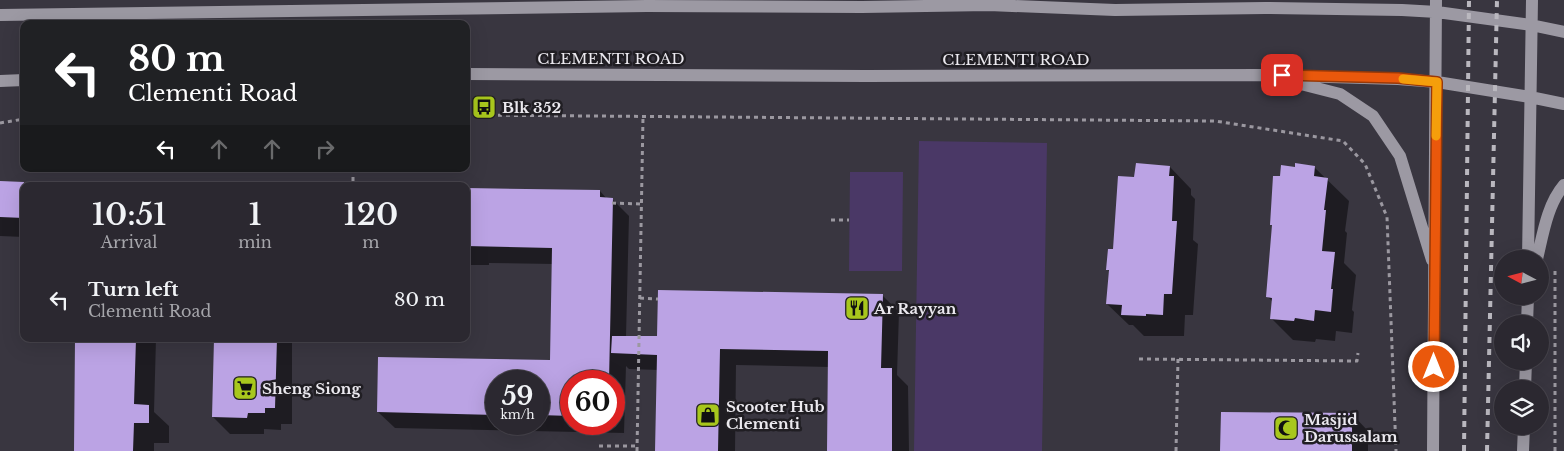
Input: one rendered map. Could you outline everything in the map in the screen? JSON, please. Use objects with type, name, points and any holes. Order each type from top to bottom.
[{"type":"main road","points":[[617,0],[646,6]]},
{"type":"main road","points":[[964,0],[989,5]]},
{"type":"main road","points":[[1265,8],[1277,0]]},
{"type":"main road","points":[[1528,250],[1532,0]]},
{"type":"main road","points":[[0,15],[646,6],[862,7],[989,5],[1115,10],[1265,8],[1402,10],[1436,6],[1564,32]]},
{"type":"main road","points":[[1434,451],[1436,6]]},
{"type":"main road","name":"CLEMENTI ROAD","points":[[470,74],[846,76],[1263,75],[1398,78],[1437,82],[1564,104]]},
{"type":"main road","points":[[1263,75],[1340,94],[1373,116],[1400,156],[1435,269]]},
{"type":"main road","points":[[0,81],[20,80]]},
{"type":"main road","points":[[1540,250],[1555,196],[1564,185]]},
{"type":"main road","points":[[1523,451],[1524,435]]},
{"type":"path","points":[[470,115],[1215,121],[1343,141],[1365,164],[1387,217],[1396,451]]},
{"type":"path","points":[[637,451],[643,116]]},
{"type":"path","points":[[0,123],[20,120]]},
{"type":"path","points":[[612,203],[642,204]]},
{"type":"path","points":[[831,220],[849,220]]},
{"type":"path","points":[[1555,264],[1555,451]]},
{"type":"path","points":[[640,298],[658,299]]},
{"type":"path","points":[[1139,359],[1357,362],[1358,353]]},
{"type":"path","points":[[1176,451],[1178,359]]},
{"type":"path","points":[[600,446],[637,446]]},
{"type":"shaded area","points":[[919,141],[1047,143],[1042,451],[914,451]]},
{"type":"shaded area","points":[[850,172],[903,172],[902,271],[849,271]]},
{"type":"building","points":[[1136,163],[1170,166],[1169,176],[1174,176],[1172,221],[1177,221],[1172,294],[1164,294],[1163,315],[1121,315],[1122,305],[1106,304],[1109,270],[1106,270],[1108,249],[1113,249],[1118,176],[1134,177]]},
{"type":"building","points":[[1295,163],[1315,166],[1314,176],[1328,178],[1322,251],[1335,252],[1331,289],[1333,289],[1331,312],[1315,310],[1314,321],[1295,318],[1294,321],[1270,319],[1272,298],[1266,297],[1272,225],[1270,225],[1273,176],[1280,176],[1281,165],[1295,167]]},
{"type":"building","points":[[0,181],[24,182],[20,182],[20,218],[0,217]]},
{"type":"building","points":[[470,188],[600,190],[600,197],[613,198],[609,370],[560,370],[560,416],[550,415],[550,370],[485,370],[485,415],[377,412],[378,357],[550,360],[552,248],[470,246]]},
{"type":"building","points":[[658,290],[883,294],[881,368],[892,368],[892,451],[827,451],[828,351],[720,349],[718,451],[655,451],[657,355],[611,353],[612,336],[657,336]]},
{"type":"building","points":[[75,342],[136,342],[134,404],[149,405],[149,423],[134,423],[133,451],[74,451]]},
{"type":"building","points":[[214,342],[277,342],[275,408],[265,408],[265,413],[248,413],[247,418],[212,417]]},
{"type":"building","name":"Masjid Darussalam","points":[[1221,412],[1352,413],[1352,451],[1220,451]]},
{"type":"railway","points":[[1464,451],[1469,0]]},
{"type":"railway","points":[[1487,451],[1497,0]]},
{"type":"slow traffic","points":[[1403,79],[1437,82],[1436,136]]},
{"type":"place","name":"Blk 352","points":[[484,107]]},
{"type":"place","name":"Ar Rayyan","points":[[857,308]]},
{"type":"place","name":"Sheng Siong","points":[[245,388]]},
{"type":"place","name":"Scooter Hub Clementi","points":[[708,415]]},
{"type":"place","name":"Masjid Darussalam","points":[[1286,428]]},
{"type":"route","points":[[1282,75],[1398,78],[1437,82],[1434,367]]}]
